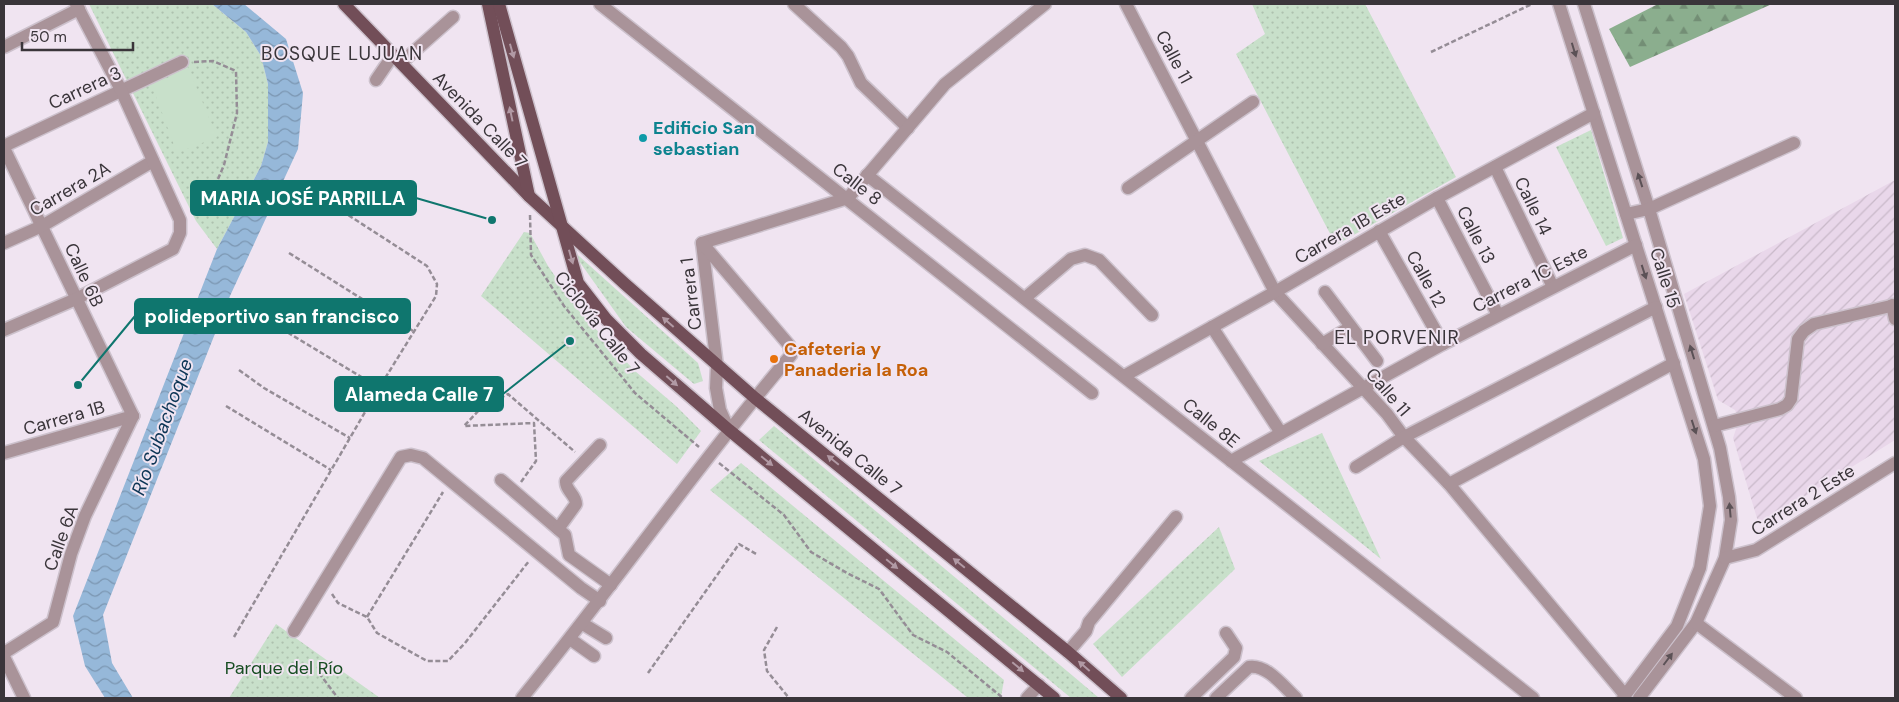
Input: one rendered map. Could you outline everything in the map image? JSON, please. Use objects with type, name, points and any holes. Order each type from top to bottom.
[{"type":"main road","name":"Avenida Calle 7","points":[[344,4],[529,196],[625,284],[755,398],[1068,652],[1121,698]]},
{"type":"main road","name":"Avenida Calle 7","points":[[488,4],[529,196]]},
{"type":"main road","name":"Avenida Calle 7","points":[[499,4],[578,283],[606,319],[641,354],[729,430],[1054,698]]},
{"type":"street","name":"Calle 8","points":[[600,4],[848,198],[1092,393]]},
{"type":"street","points":[[794,4],[841,47],[848,56],[861,83],[908,128]]},
{"type":"street","points":[[848,198],[945,84],[1045,4]]},
{"type":"street","name":"Calle 11","points":[[1126,4],[1198,139],[1275,292],[1387,414],[1404,437],[1449,484],[1624,696]]},
{"type":"street","name":"Calle 15","points":[[1560,4],[1704,459],[1710,506],[1700,568],[1677,626],[1624,696]]},
{"type":"street","name":"Calle 15","points":[[1584,4],[1649,209],[1714,426],[1730,504],[1731,520],[1725,558],[1696,623],[1639,698]]},
{"type":"street","points":[[4,330],[76,299],[173,250],[180,233],[180,220],[121,90],[77,6],[5,44]]},
{"type":"street","points":[[376,80],[397,59],[453,17]]},
{"type":"street","name":"Carrera 3","points":[[4,147],[182,62]]},
{"type":"street","points":[[1128,188],[1253,102]]},
{"type":"street","name":"Carrera 1B Este","points":[[1124,376],[1275,292],[1437,198],[1594,114]]},
{"type":"street","points":[[1626,214],[1649,209],[1794,143]]},
{"type":"street","name":"Calle 6B","points":[[4,147],[134,416]]},
{"type":"street","name":"Carrera 2A","points":[[4,244],[42,226],[153,161]]},
{"type":"street","name":"Calle 14","points":[[1495,167],[1554,287]]},
{"type":"street","name":"Calle 8E","points":[[867,175],[1533,698]]},
{"type":"street","name":"Carrera 1","points":[[729,430],[720,410],[717,396],[717,366],[702,243],[848,198]]},
{"type":"street","name":"Calle 13","points":[[1437,198],[1498,316]]},
{"type":"street","name":"Calle 12","points":[[1379,231],[1443,344]]},
{"type":"street","points":[[522,698],[600,601],[729,430],[791,355],[789,345],[702,243]]},
{"type":"street","name":"Carrera 1C Este","points":[[1231,461],[1443,344],[1636,245]]},
{"type":"street","points":[[1025,298],[1071,259],[1085,255],[1099,260],[1152,316]]},
{"type":"street","points":[[1325,292],[1377,361]]},
{"type":"street","points":[[1714,426],[1780,409],[1787,405],[1791,399],[1798,339],[1814,324],[1894,305],[1895,319]]},
{"type":"street","points":[[1356,467],[1404,437],[1656,307]]},
{"type":"street","points":[[1212,327],[1281,434]]},
{"type":"street","points":[[1322,344],[1351,327]]},
{"type":"street","points":[[1449,484],[1674,363]]},
{"type":"street","name":"Carrera 1B","points":[[4,453],[134,416]]},
{"type":"street","name":"Calle 6A","points":[[4,653],[53,622],[71,554],[86,516],[134,416]]},
{"type":"street","points":[[558,529],[576,504],[575,499],[566,486],[566,481],[600,445]]},
{"type":"street","points":[[294,631],[401,457],[411,455],[423,458],[581,588],[600,601]]},
{"type":"street","name":"Carrera 2 Este","points":[[1725,558],[1756,550],[1895,463]]},
{"type":"street","points":[[502,480],[566,535],[569,555],[611,585]]},
{"type":"street","points":[[1068,652],[1086,631],[1089,622],[1176,517]]},
{"type":"street","points":[[1696,623],[1796,698]]},
{"type":"street","points":[[582,624],[606,638]]},
{"type":"street","points":[[1191,698],[1234,657],[1236,648],[1226,633]]},
{"type":"street","points":[[570,639],[594,656]]},
{"type":"street","points":[[4,657],[24,698]]},
{"type":"street","points":[[1216,698],[1249,667],[1256,666],[1268,673],[1296,698]]},
{"type":"street","points":[[1028,698],[1039,684]]},
{"type":"path","points":[[1431,52],[1532,4]]},
{"type":"path","points":[[182,62],[213,62],[236,71],[236,114],[224,165],[206,207]]},
{"type":"path","points":[[234,637],[379,388],[436,296],[437,284],[427,266],[311,191]]},
{"type":"path","name":"Ciclovía Calle 7","points":[[529,196],[531,255],[564,306],[635,393],[693,442]]},
{"type":"path","points":[[289,253],[414,331]]},
{"type":"path","points":[[262,318],[379,388]]},
{"type":"path","points":[[239,370],[264,388],[350,438]]},
{"type":"path","points":[[515,491],[536,461],[534,423],[464,426],[482,407],[508,394],[585,461]]},
{"type":"path","points":[[226,406],[331,470]]},
{"type":"path","points":[[716,461],[784,515],[811,552],[879,589],[913,635],[947,652],[1003,698]]},
{"type":"path","points":[[367,617],[451,480]]},
{"type":"path","points":[[648,673],[739,544],[758,555]]},
{"type":"path","points":[[324,582],[338,603],[367,617],[377,632],[427,661],[448,661],[465,643],[536,551]]},
{"type":"path","points":[[777,627],[764,650],[768,671],[789,698]]},
{"type":"path","points":[[319,673],[338,698]]},
{"type":"shaded area","points":[[1895,180],[1895,440],[1759,525],[1733,438],[1739,420],[1735,410],[1718,400],[1684,294]]},
{"type":"green space","points":[[89,4],[212,4],[246,32],[261,56],[268,84],[268,142],[261,166],[217,249],[196,221]]},
{"type":"green space","points":[[1252,4],[1365,4],[1456,177],[1336,245],[1236,54],[1265,34]]},
{"type":"green space","points":[[1658,4],[1772,4],[1630,67],[1609,29]]},
{"type":"green space","points":[[188,67],[217,137],[177,153],[152,86]]},
{"type":"green space","points":[[1591,130],[1623,238],[1606,246],[1556,147]]},
{"type":"green space","points":[[524,232],[530,233],[548,266],[579,311],[635,371],[676,406],[701,431],[677,464],[481,296]]},
{"type":"green space","points":[[569,247],[698,363],[703,381],[694,384],[626,327]]},
{"type":"green space","points":[[774,426],[1099,698],[1071,698],[759,440]]},
{"type":"green space","points":[[1322,433],[1381,559],[1259,461]]},
{"type":"green space","points":[[741,463],[1004,680],[1001,697],[968,698],[710,490]]},
{"type":"green space","points":[[1219,527],[1235,569],[1122,677],[1093,644]]},
{"type":"green space","name":"Parque del Río","points":[[276,624],[380,698],[229,698]]},
{"type":"water","name":"Río Subachoque","points":[[212,4],[244,4],[286,39],[303,93],[298,149],[230,296],[103,615],[112,663],[133,698],[105,698],[85,666],[73,616],[217,249],[261,166],[268,142],[268,84],[261,56],[246,32]]},
{"type":"place","name":"Edificio San sebastian","points":[[643,138]]},
{"type":"place","name":"MARIA JOSÉ PARRILLA","points":[[492,220]]},
{"type":"place","name":"Alameda Calle 7","points":[[570,341]]},
{"type":"place","name":"Cafeteria y Panaderia la Roa","points":[[774,359]]},
{"type":"place","name":"polideportivo san francisco","points":[[78,385]]},
{"type":"district","name":"BOSQUE LUJUAN","points":[[342,53]]},
{"type":"district","name":"EL PORVENIR","points":[[1397,337]]}]
